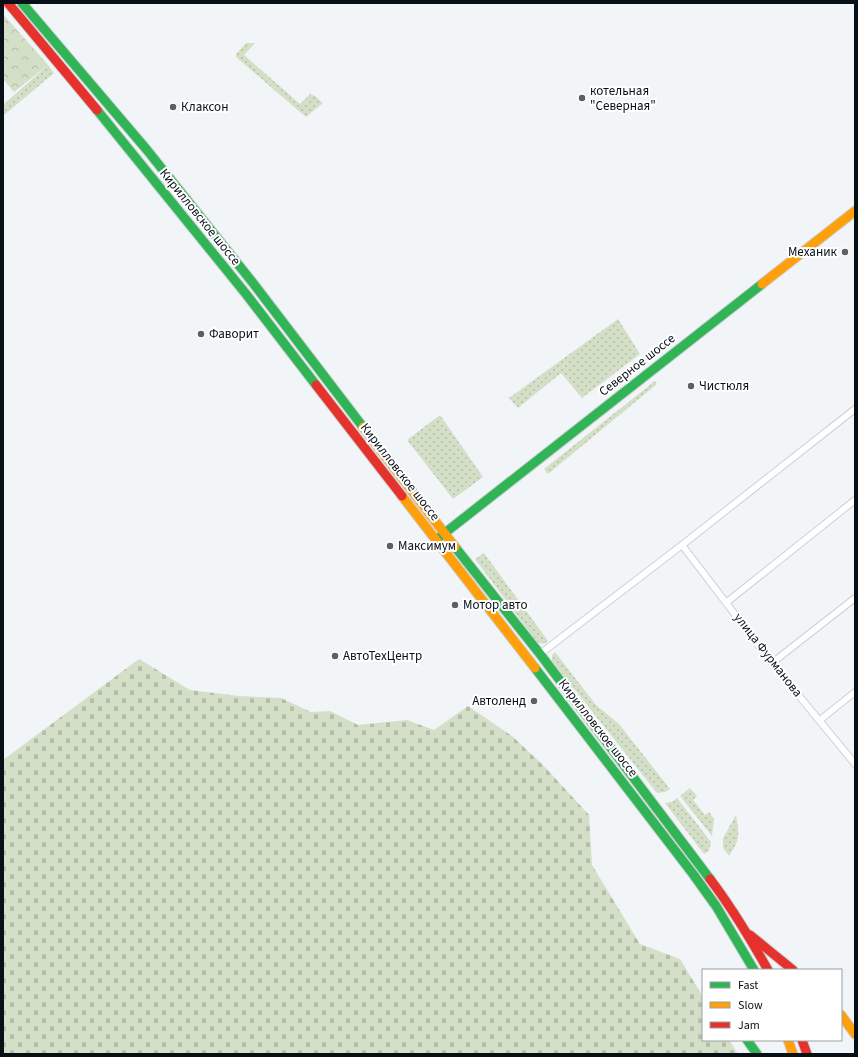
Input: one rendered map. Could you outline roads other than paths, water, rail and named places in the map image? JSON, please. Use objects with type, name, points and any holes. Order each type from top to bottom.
[{"type":"main road","name":"Кирилловское шоссе","points":[[8,3],[246,294],[664,835],[716,906],[753,969]]},
{"type":"main road","name":"Кирилловское шоссе","points":[[22,3],[147,150],[253,283],[540,654],[726,899],[767,969]]},
{"type":"main road","name":"Северное шоссе","points":[[436,540],[855,211]]},
{"type":"main road","points":[[746,931],[792,969]]},
{"type":"main road","points":[[742,948],[748,969]]},
{"type":"main road","points":[[843,1019],[855,1034]]},
{"type":"main road","points":[[747,1041],[757,1054]]},
{"type":"main road","points":[[788,1041],[793,1054]]},
{"type":"main road","points":[[803,1041],[807,1054]]},
{"type":"street","points":[[540,654],[855,409]]},
{"type":"street","points":[[727,602],[855,500]]},
{"type":"street","name":"улица Фурманова","points":[[682,545],[727,602],[772,663],[855,764]]},
{"type":"street","points":[[772,663],[855,598]]},
{"type":"street","points":[[820,720],[855,692]]},
{"type":"place","name":"котельная \"Северная\"","points":[[582,98]]},
{"type":"place","name":"Клаксон","points":[[173,107]]},
{"type":"place","name":"Механик","points":[[845,252]]},
{"type":"place","name":"Фаворит","points":[[201,334]]},
{"type":"place","name":"Чистюля","points":[[691,386]]},
{"type":"place","name":"Максимум","points":[[390,546]]},
{"type":"place","name":"Мотор авто","points":[[455,605]]},
{"type":"place","name":"АвтоТехЦентр","points":[[335,656]]},
{"type":"place","name":"Автоленд","points":[[534,701]]}]
